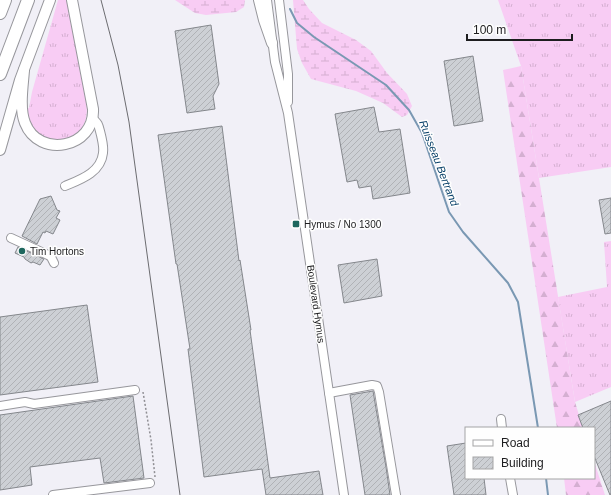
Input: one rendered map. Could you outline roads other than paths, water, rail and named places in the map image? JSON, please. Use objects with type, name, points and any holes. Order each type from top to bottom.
[{"type":"highway","points":[[0,13],[5,0]]},
{"type":"highway","points":[[0,74],[28,0]]},
{"type":"main road","points":[[0,150],[14,98],[50,0]]},
{"type":"main road","points":[[24,70],[22,114],[27,127],[35,137],[54,145],[71,142],[84,134],[92,119],[93,112],[72,0]]},
{"type":"main road","points":[[259,0],[272,43]]},
{"type":"street","name":"Boulevard Hymus","points":[[267,0],[277,76],[288,113],[344,495]]},
{"type":"street","name":"Boulevard Hymus","points":[[279,0],[288,74],[288,113]]},
{"type":"street","points":[[65,186],[87,176],[94,171],[101,160],[103,149],[99,128],[96,121],[92,119]]},
{"type":"street","points":[[11,238],[48,255],[54,263]]},
{"type":"street","points":[[329,393],[372,385],[377,386],[396,495]]},
{"type":"street","points":[[0,406],[25,402],[34,404],[135,390]]},
{"type":"street","points":[[501,419],[502,427]]},
{"type":"street","points":[[510,479],[512,495]]},
{"type":"street","points":[[52,495],[150,483]]},
{"type":"waterway","name":"Ruisseau Bertrand","points":[[290,9],[297,23],[314,37],[386,85],[409,110],[422,133],[449,212],[463,232],[508,283],[518,302],[538,427]]},
{"type":"waterway","name":"Ruisseau Bertrand","points":[[546,479],[548,495]]},
{"type":"tram line","points":[[101,0],[118,65],[129,122],[180,495]]},
{"type":"place","name":"Hymus / No 1300","points":[[296,224]]},
{"type":"place","name":"Tim Hortons","points":[[22,251]]}]
